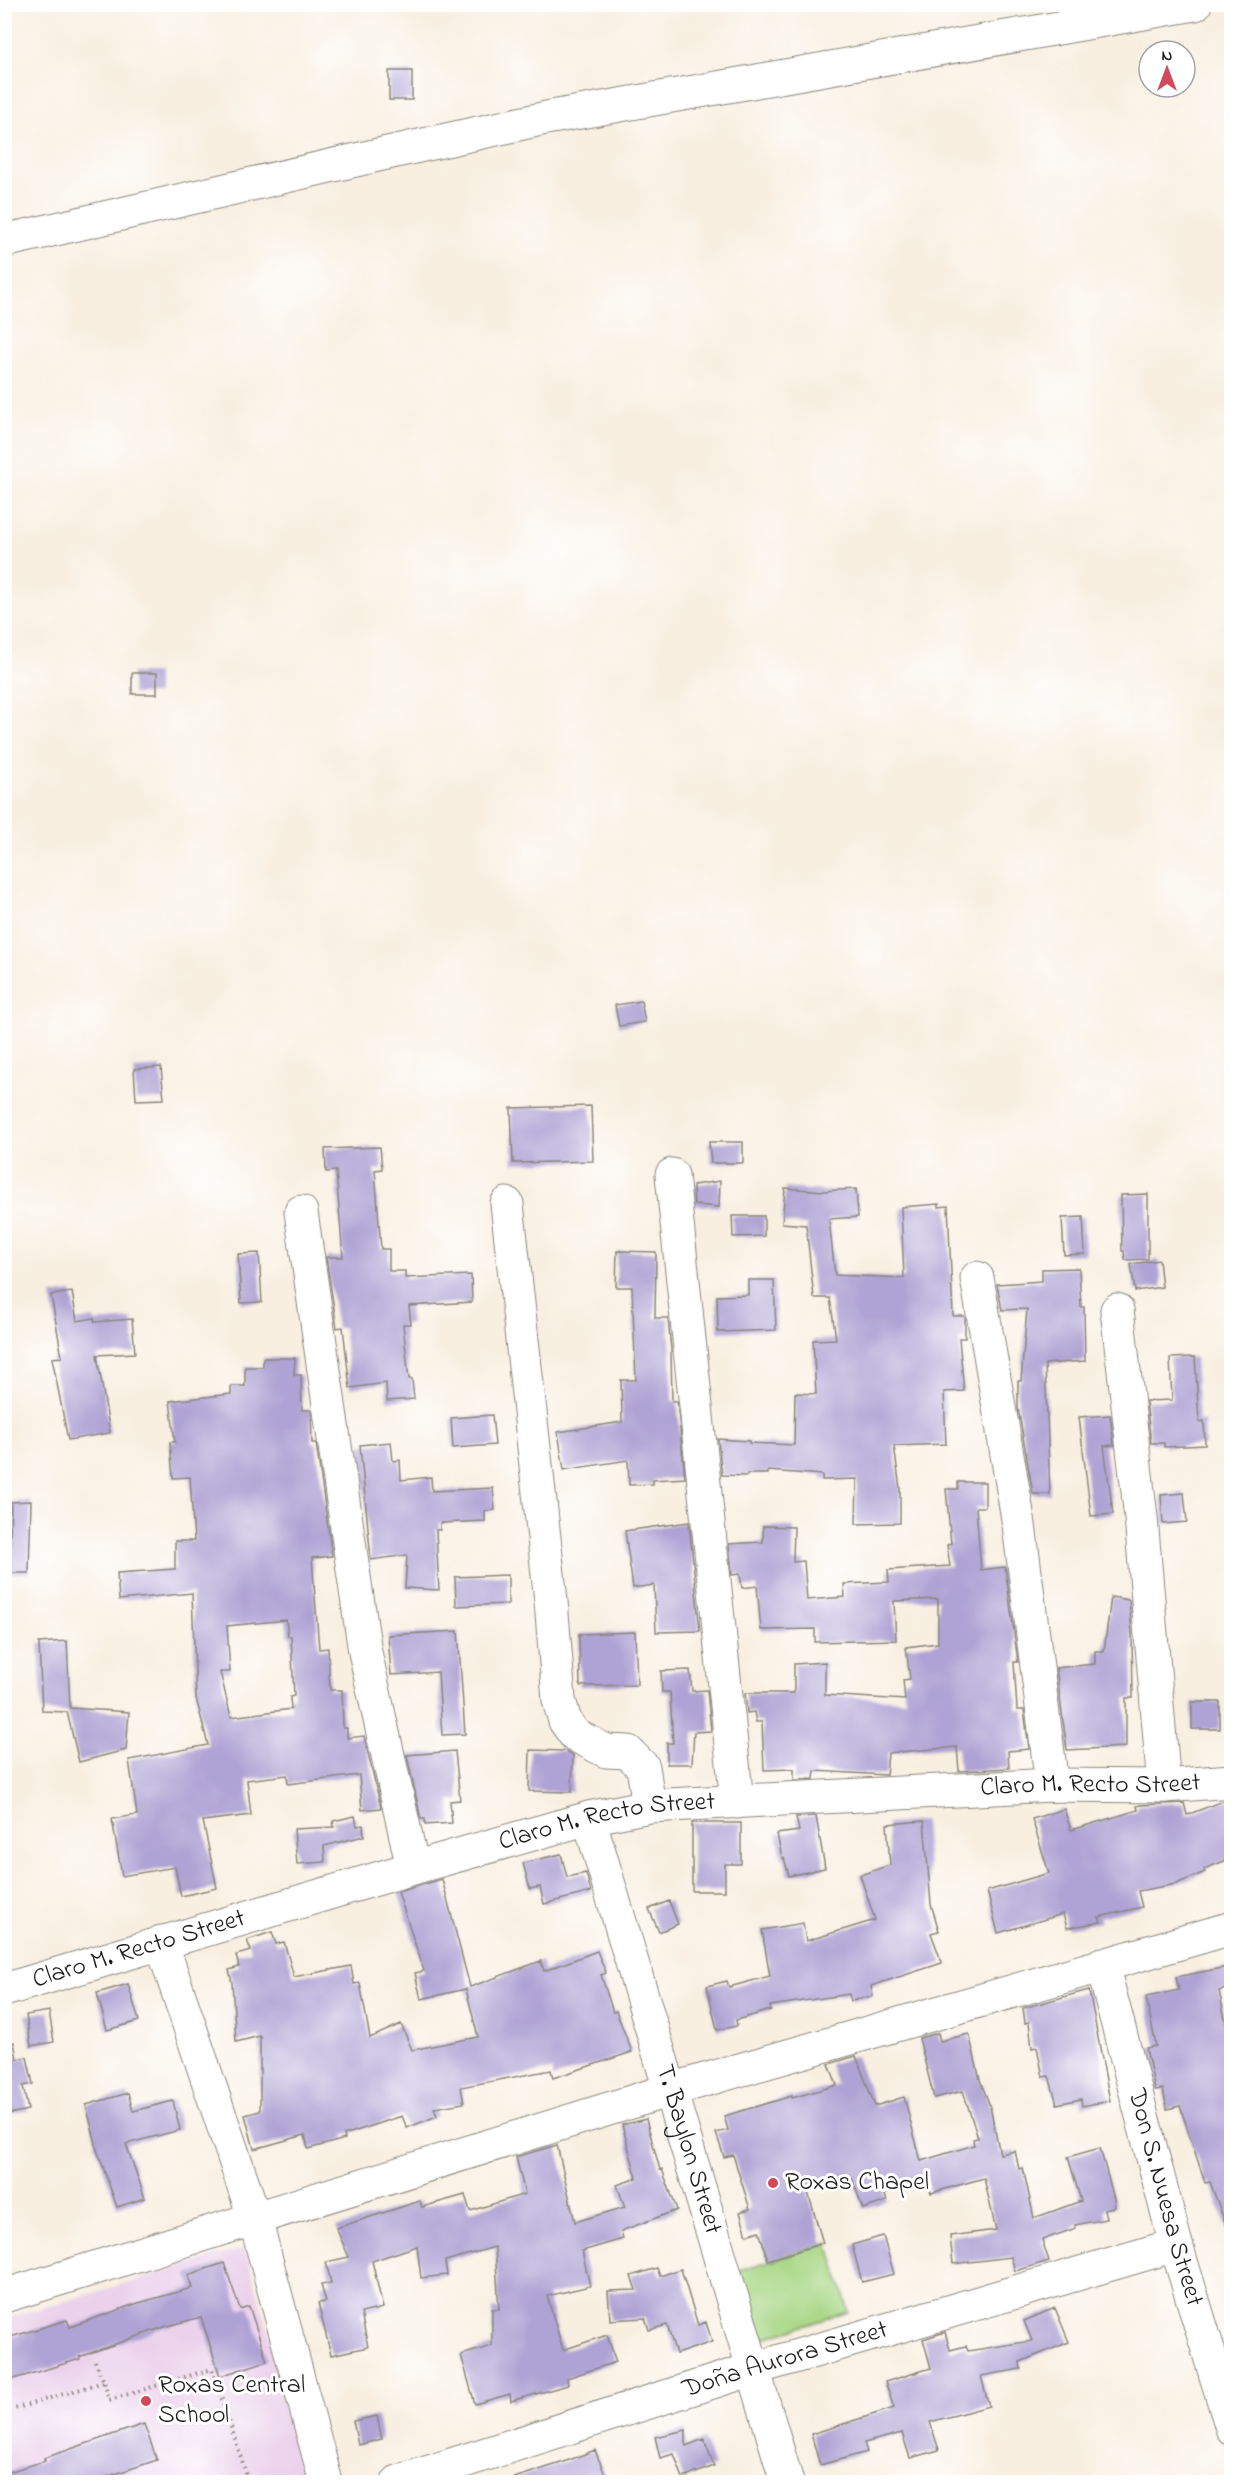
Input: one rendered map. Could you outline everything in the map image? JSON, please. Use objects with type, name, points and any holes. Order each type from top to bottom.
[{"type":"street","points":[[4,241],[546,118],[1195,4]]},
{"type":"street","points":[[672,1175],[737,1802]]},
{"type":"street","points":[[507,1204],[551,1601],[559,1700],[565,1721],[575,1735],[606,1751],[628,1752],[643,1767],[649,1806]]},
{"type":"street","points":[[301,1212],[365,1652],[413,1868]]},
{"type":"street","points":[[978,1278],[1019,1525],[1052,1785]]},
{"type":"street","points":[[1117,1310],[1142,1530],[1164,1786]]},
{"type":"street","name":"Claro M. Recto Street","points":[[4,1990],[413,1868],[589,1818],[649,1806],[1052,1785],[1164,1786],[1232,1781]]},
{"type":"street","name":"T. Baylon Street","points":[[589,1818],[787,2482]]},
{"type":"street","points":[[4,2296],[670,2090],[1232,1928]]},
{"type":"street","points":[[161,1942],[255,2219],[326,2482]]},
{"type":"street","name":"Don S. Nuesa Street","points":[[1102,1964],[1176,2245],[1232,2428]]},
{"type":"street","name":"Doña Aurora Street","points":[[398,2482],[753,2369],[1176,2245]]},
{"type":"path","points":[[94,2361],[109,2400],[212,2369],[249,2482]]},
{"type":"path","points":[[4,2412],[104,2382]]},
{"type":"shaded area","name":"Roxas Central School","points":[[245,2248],[311,2482],[5,2482],[5,2319]]},
{"type":"green space","points":[[828,2243],[849,2312],[761,2339],[740,2270]]},
{"type":"building","points":[[389,71],[412,71],[412,100],[389,100]]},
{"type":"building","points":[[132,673],[157,673],[157,694],[132,694]]},
{"type":"building","points":[[641,1001],[645,1022],[619,1026],[615,1005]]},
{"type":"building","points":[[161,1067],[164,1099],[136,1100],[134,1069]]},
{"type":"building","points":[[591,1106],[593,1161],[513,1163],[511,1108]]},
{"type":"building","points":[[709,1142],[743,1142],[743,1163],[711,1163]]},
{"type":"building","points":[[380,1147],[382,1169],[375,1170],[381,1249],[389,1249],[389,1271],[405,1271],[405,1278],[471,1275],[472,1302],[409,1306],[411,1324],[403,1324],[409,1379],[412,1379],[414,1399],[387,1401],[386,1383],[350,1388],[343,1327],[337,1328],[326,1257],[343,1257],[336,1171],[326,1172],[325,1149]]},
{"type":"building","points":[[720,1181],[719,1207],[694,1205],[693,1185]]},
{"type":"building","points":[[785,1188],[823,1191],[856,1189],[858,1217],[829,1219],[835,1275],[904,1278],[901,1207],[939,1204],[939,1207],[948,1206],[953,1316],[964,1316],[965,1318],[965,1338],[959,1338],[964,1391],[944,1392],[946,1444],[894,1446],[900,1488],[900,1523],[856,1524],[857,1479],[822,1480],[822,1475],[768,1471],[768,1474],[747,1474],[747,1476],[722,1475],[718,1439],[794,1445],[795,1393],[816,1394],[813,1340],[836,1339],[830,1298],[814,1298],[806,1225],[782,1223]]},
{"type":"building","points":[[1148,1194],[1148,1259],[1125,1260],[1124,1251],[1122,1251],[1121,1195]]},
{"type":"building","points":[[732,1216],[764,1216],[764,1236],[733,1237]]},
{"type":"building","points":[[1083,1217],[1085,1254],[1064,1255],[1062,1218]]},
{"type":"building","points":[[617,1251],[656,1252],[655,1318],[668,1318],[672,1401],[677,1401],[685,1478],[653,1480],[653,1484],[629,1485],[628,1460],[564,1470],[558,1432],[622,1422],[621,1380],[636,1380],[632,1287],[616,1287]]},
{"type":"building","points":[[259,1253],[262,1302],[241,1303],[238,1254]]},
{"type":"building","points":[[1159,1260],[1162,1287],[1135,1291],[1131,1264]]},
{"type":"building","points":[[1079,1268],[1081,1307],[1084,1307],[1085,1361],[1045,1364],[1050,1494],[1033,1494],[1018,1408],[1018,1381],[1021,1381],[1027,1309],[1002,1310],[997,1284],[1042,1281],[1042,1269]]},
{"type":"building","points":[[748,1280],[774,1280],[776,1330],[718,1332],[717,1296],[748,1295]]},
{"type":"building","points":[[72,1292],[77,1321],[94,1318],[95,1322],[132,1319],[135,1353],[97,1355],[110,1433],[68,1440],[52,1358],[62,1357],[51,1295]]},
{"type":"building","points":[[1195,1357],[1199,1422],[1204,1421],[1205,1445],[1164,1447],[1164,1443],[1151,1443],[1146,1401],[1172,1400],[1170,1358]]},
{"type":"building","points":[[263,1358],[295,1358],[294,1375],[301,1375],[302,1410],[311,1410],[312,1443],[316,1443],[332,1556],[312,1558],[319,1649],[328,1648],[330,1690],[342,1690],[343,1728],[347,1728],[347,1738],[364,1736],[381,1808],[362,1810],[359,1775],[288,1784],[287,1775],[247,1780],[251,1815],[203,1821],[217,1888],[181,1896],[175,1867],[122,1876],[112,1819],[137,1815],[129,1760],[208,1745],[196,1698],[192,1593],[119,1600],[117,1573],[175,1569],[175,1541],[194,1541],[190,1477],[173,1478],[170,1442],[175,1442],[170,1401],[231,1394],[231,1386],[245,1386],[245,1367],[263,1367]],"holes":[[[286,1620],[288,1636],[291,1636],[294,1696],[290,1697],[291,1709],[231,1717],[220,1672],[230,1672],[227,1626]]]},
{"type":"building","points":[[492,1415],[495,1445],[453,1448],[451,1418]]},
{"type":"building","points":[[1110,1415],[1114,1445],[1104,1446],[1113,1514],[1091,1516],[1079,1417]]},
{"type":"building","points":[[391,1442],[393,1461],[400,1460],[401,1480],[431,1477],[432,1491],[493,1488],[495,1510],[485,1511],[485,1521],[440,1523],[440,1530],[436,1530],[439,1590],[405,1588],[407,1555],[371,1560],[360,1445]]},
{"type":"building","points":[[958,1482],[985,1482],[985,1507],[976,1507],[981,1570],[1005,1567],[1018,1662],[1014,1662],[1017,1710],[1024,1710],[1029,1749],[1008,1751],[1009,1768],[959,1771],[957,1747],[888,1753],[886,1775],[815,1771],[814,1779],[794,1780],[794,1769],[764,1770],[762,1722],[756,1722],[754,1712],[747,1713],[745,1693],[794,1693],[794,1664],[825,1662],[825,1695],[905,1700],[903,1680],[910,1679],[906,1647],[938,1643],[938,1599],[894,1601],[896,1640],[815,1642],[815,1629],[761,1630],[757,1586],[742,1588],[740,1574],[732,1575],[729,1544],[763,1542],[763,1526],[794,1527],[793,1562],[804,1561],[807,1600],[845,1597],[844,1584],[889,1582],[888,1570],[950,1566],[947,1545],[951,1544],[946,1489],[958,1489]]},
{"type":"building","points":[[1184,1493],[1187,1522],[1163,1524],[1161,1495]]},
{"type":"building","points":[[31,1501],[29,1573],[9,1573],[11,1502]]},
{"type":"building","points":[[689,1522],[700,1631],[656,1632],[654,1585],[633,1588],[625,1531]]},
{"type":"building","points":[[508,1575],[508,1604],[456,1606],[455,1577]]},
{"type":"building","points":[[1111,1597],[1129,1600],[1133,1698],[1126,1698],[1126,1747],[1067,1750],[1056,1668],[1095,1664],[1095,1651],[1104,1651]]},
{"type":"building","points":[[458,1631],[465,1734],[442,1735],[438,1672],[391,1675],[388,1635]]},
{"type":"building","points":[[635,1632],[637,1685],[580,1686],[579,1634]]},
{"type":"building","points":[[67,1641],[70,1708],[129,1712],[126,1750],[79,1762],[67,1712],[42,1711],[39,1643]]},
{"type":"building","points":[[690,1670],[692,1691],[707,1690],[711,1731],[694,1732],[692,1764],[667,1764],[667,1743],[673,1743],[670,1692],[662,1692],[661,1671]]},
{"type":"building","points":[[1192,1702],[1220,1702],[1220,1729],[1192,1729]]},
{"type":"building","points":[[530,1750],[566,1751],[573,1755],[572,1792],[529,1791]]},
{"type":"building","points":[[455,1751],[460,1800],[450,1801],[452,1823],[425,1825],[425,1819],[421,1819],[407,1755]]},
{"type":"building","points":[[1225,1800],[1232,1800],[1232,1858],[1204,1869],[1205,1872],[1176,1884],[1138,1891],[1142,1907],[1099,1917],[1101,1922],[1067,1928],[1063,1914],[998,1933],[987,1891],[1049,1873],[1032,1819],[1064,1809],[1071,1830],[1138,1810],[1137,1806],[1141,1805],[1184,1803],[1187,1815]]},
{"type":"building","points":[[355,1816],[357,1826],[363,1825],[364,1836],[324,1846],[325,1862],[297,1864],[294,1829],[334,1827],[333,1821]]},
{"type":"building","points":[[816,1816],[825,1868],[789,1876],[777,1834],[799,1831],[796,1817]]},
{"type":"building","points":[[924,1821],[931,1904],[939,1931],[931,1933],[942,1963],[871,1986],[873,1996],[851,2001],[849,1994],[770,2006],[771,2010],[736,2020],[737,2026],[717,2030],[707,1986],[727,1981],[729,1987],[770,1976],[762,1930],[803,1923],[806,1941],[875,1920],[860,1875],[890,1865],[887,1824]]},
{"type":"building","points":[[692,1823],[741,1823],[741,1864],[725,1864],[725,1891],[692,1891]]},
{"type":"building","points":[[561,1854],[567,1877],[586,1873],[591,1892],[544,1904],[540,1887],[530,1889],[523,1863]]},
{"type":"building","points":[[442,1879],[470,1987],[541,1961],[544,1971],[597,1951],[606,1973],[601,1975],[613,2012],[616,2011],[632,2052],[553,2078],[551,2070],[461,2087],[464,2103],[434,2108],[437,2116],[407,2128],[402,2116],[344,2135],[345,2139],[308,2149],[305,2135],[254,2149],[245,2115],[260,2111],[260,2036],[236,2042],[229,1970],[239,1967],[236,1955],[251,1951],[247,1940],[272,1932],[276,1944],[284,1942],[294,1977],[351,1966],[354,1984],[360,1983],[370,2038],[401,2024],[412,2050],[478,2037],[466,1989],[421,1999],[415,1973],[424,1971],[398,1892]]},
{"type":"building","points":[[669,1901],[678,1924],[659,1932],[649,1909]]},
{"type":"building","points":[[1232,1966],[1232,1987],[1219,1991],[1228,2032],[1232,2031],[1232,2232],[1229,2233],[1210,2182],[1205,2183],[1180,2106],[1167,2109],[1163,2089],[1155,2090],[1146,2048],[1156,2046],[1146,1997],[1179,1990],[1176,1977]]},
{"type":"building","points":[[128,1984],[139,2021],[107,2030],[97,1993]]},
{"type":"building","points":[[1089,1990],[1110,2101],[1082,2106],[1081,2099],[1057,2104],[1049,2076],[1043,2077],[1037,2047],[1032,2048],[1029,2022],[1025,2023],[1023,2008]]},
{"type":"building","points":[[49,2011],[54,2042],[31,2046],[26,2015]]},
{"type":"building","points":[[938,2033],[940,2041],[969,2034],[980,2080],[990,2106],[1000,2154],[1015,2151],[1019,2169],[1023,2168],[1034,2218],[1081,2201],[1068,2157],[1100,2148],[1115,2207],[1104,2209],[1106,2219],[1075,2225],[1076,2228],[1042,2240],[1049,2261],[1015,2271],[1011,2257],[953,2264],[950,2236],[996,2230],[984,2178],[931,2193],[927,2179],[884,2192],[887,2201],[863,2209],[852,2178],[807,2189],[823,2243],[768,2260],[759,2231],[747,2235],[740,2212],[750,2209],[733,2155],[724,2157],[716,2133],[728,2130],[724,2116],[837,2085],[829,2064],[856,2056],[875,2106],[904,2097],[921,2161],[974,2145],[973,2139],[978,2138],[963,2091],[934,2098],[919,2038]]},
{"type":"building","points":[[14,2042],[17,2059],[27,2057],[33,2084],[23,2086],[28,2110],[4,2115],[4,2043]]},
{"type":"building","points":[[128,2093],[133,2111],[173,2101],[180,2130],[126,2144],[145,2198],[117,2207],[95,2144],[86,2105]]},
{"type":"building","points":[[646,2119],[660,2170],[662,2169],[677,2210],[621,2231],[623,2239],[582,2251],[590,2286],[547,2296],[563,2350],[607,2335],[616,2362],[567,2378],[568,2385],[511,2401],[510,2394],[475,2404],[461,2355],[492,2346],[492,2309],[499,2309],[495,2247],[445,2261],[447,2275],[421,2278],[417,2246],[372,2261],[383,2308],[361,2313],[368,2347],[331,2355],[318,2303],[326,2302],[321,2285],[331,2283],[326,2262],[349,2257],[336,2228],[420,2201],[422,2207],[465,2195],[470,2211],[525,2194],[516,2157],[557,2145],[575,2222],[625,2207],[617,2185],[637,2178],[622,2125]]},
{"type":"building","points":[[883,2236],[894,2274],[862,2282],[852,2245]]},
{"type":"building","points":[[224,2263],[240,2309],[249,2306],[267,2361],[220,2376],[201,2317],[161,2328],[79,2357],[80,2359],[4,2382],[4,2339],[67,2320],[70,2327],[135,2304],[192,2288],[188,2275]]},
{"type":"building","points":[[657,2268],[660,2276],[681,2269],[698,2325],[706,2322],[712,2342],[676,2354],[667,2325],[649,2330],[645,2318],[610,2320],[608,2291],[636,2290],[631,2276]]},
{"type":"building","points":[[1055,2308],[1069,2342],[1020,2362],[1021,2369],[981,2376],[989,2406],[930,2422],[939,2450],[910,2458],[902,2433],[864,2443],[867,2452],[820,2465],[811,2434],[894,2408],[885,2382],[931,2368],[923,2339],[945,2332],[950,2350],[966,2346],[968,2351],[1032,2341],[1024,2321]]},
{"type":"building","points":[[377,2416],[382,2439],[358,2445],[353,2421]]},
{"type":"building","points":[[144,2424],[157,2460],[91,2482],[4,2482],[4,2473],[45,2461],[44,2458]]},
{"type":"building","points":[[686,2430],[686,2446],[704,2439],[714,2466],[683,2478],[674,2454],[660,2458],[655,2437]]},
{"type":"building","points":[[595,2450],[608,2482],[515,2482],[514,2478]]},
{"type":"place","name":"Roxas Chapel","points":[[773,2183]]},
{"type":"place","name":"Roxas Central School","points":[[146,2401]]}]
